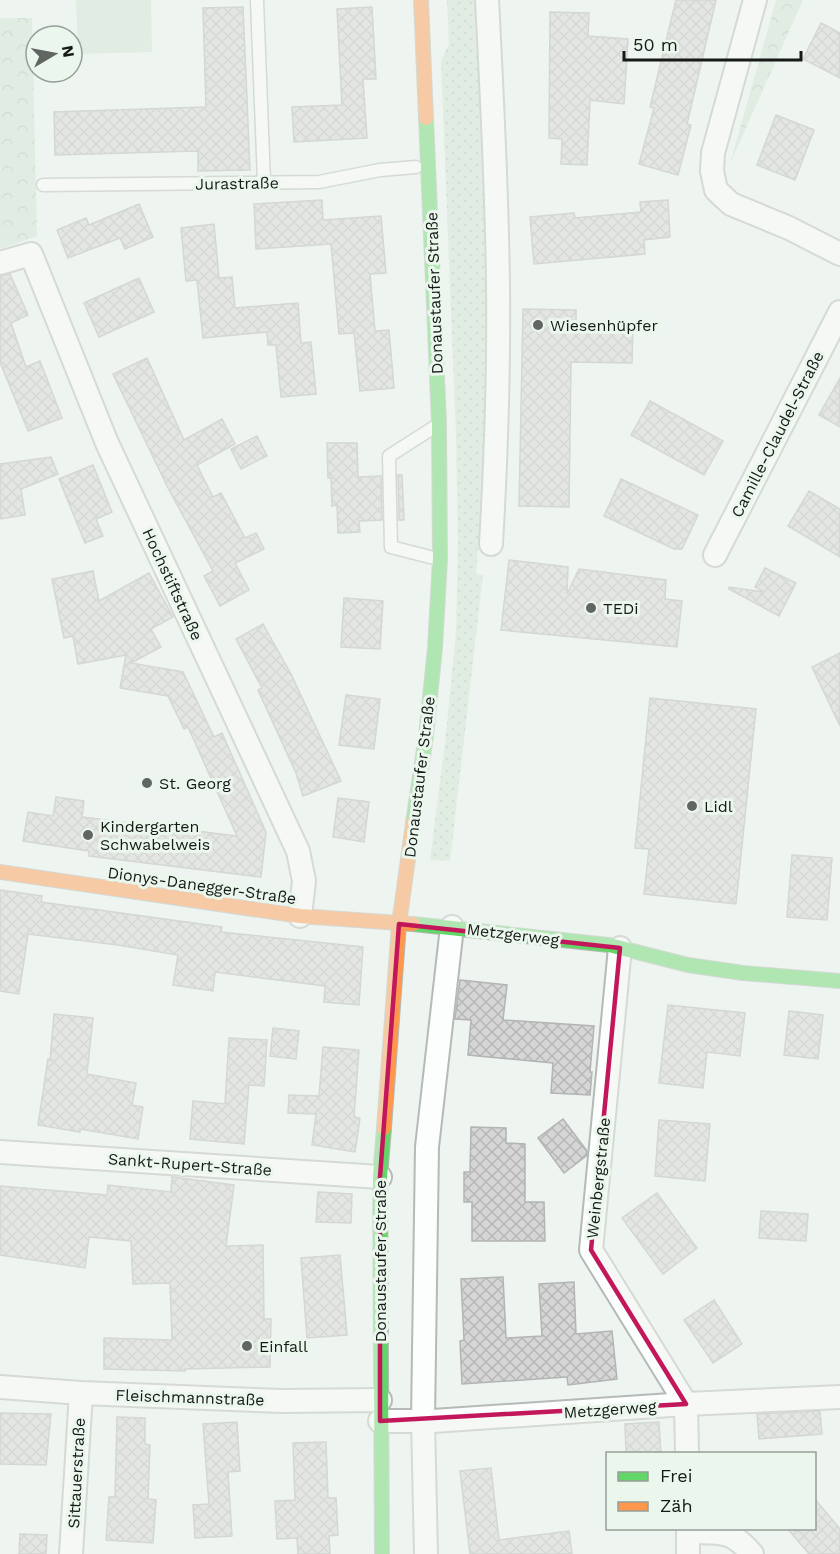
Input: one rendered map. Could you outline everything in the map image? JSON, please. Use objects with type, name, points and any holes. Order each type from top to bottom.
[{"type":"main road","name":"Donaustaufer Straße","points":[[382,1554],[380,1177],[399,924],[427,725],[435,648],[440,560],[439,423],[423,166],[421,0]]},
{"type":"main road","name":"Dionys-Danegger-Straße","points":[[0,872],[300,916],[399,924]]},
{"type":"main road","name":"Metzgerweg","points":[[399,924],[452,927],[620,948],[688,965],[743,973],[840,981]]},
{"type":"street","points":[[487,0],[498,288],[497,401],[491,544]]},
{"type":"street","points":[[755,0],[713,153],[712,171],[716,190],[731,204],[789,228],[840,254]]},
{"type":"street","name":"Hochstiftstraße","points":[[0,263],[31,254],[107,443],[298,851],[304,881],[300,916]]},
{"type":"street","name":"Camille-Claudel-Straße","points":[[715,555],[840,312]]},
{"type":"street","points":[[426,1554],[423,1420],[427,1147],[452,927]]},
{"type":"street","name":"Weinbergstraße","points":[[620,948],[591,1250],[686,1404]]},
{"type":"street","name":"Sankt-Rupert-Straße","points":[[0,1152],[380,1177]]},
{"type":"street","name":"Fleischmannstraße","points":[[0,1387],[81,1393],[282,1401],[380,1410]]},
{"type":"street","name":"Sittauerstraße","points":[[71,1554],[81,1393]]},
{"type":"street","name":"Metzgerweg","points":[[380,1410],[423,1420],[840,1397]]},
{"type":"street","points":[[686,1404],[687,1452]]},
{"type":"street","points":[[688,1538],[729,1534],[740,1540],[752,1554]]},
{"type":"lane","points":[[257,1],[264,182]]},
{"type":"lane","name":"Jurastraße","points":[[44,185],[320,182],[380,170],[423,166]]},
{"type":"lane","points":[[439,423],[389,456],[391,547],[440,560]]},
{"type":"highlighted area","points":[[399,924],[620,948],[591,1250],[686,1404],[380,1421],[380,1177]]},
{"type":"green space","points":[[76,0],[151,0],[152,52],[84,54],[84,24],[77,24]]},
{"type":"green space","points":[[447,0],[474,0],[475,7],[484,7],[485,22],[475,23],[478,68],[487,68],[488,89],[479,90],[481,129],[490,129],[491,145],[482,146],[483,191],[492,191],[493,224],[484,225],[485,269],[494,269],[494,284],[486,284],[486,329],[495,330],[495,343],[485,343],[484,414],[493,415],[493,428],[484,428],[482,475],[490,476],[489,508],[481,508],[476,574],[483,575],[450,861],[430,860],[456,632],[458,540],[441,61],[449,44]]},
{"type":"green space","points":[[776,0],[803,0],[730,164]]},
{"type":"green space","points":[[0,18],[32,18],[32,24],[24,24],[24,84],[34,84],[37,236],[0,249]]},
{"type":"building","points":[[676,0],[716,0],[687,124],[691,125],[678,175],[639,164],[654,108],[650,107]]},
{"type":"building","points":[[243,7],[250,170],[198,171],[198,151],[55,155],[54,112],[206,107],[203,8]]},
{"type":"building","points":[[372,7],[376,79],[363,79],[367,138],[294,142],[292,107],[342,105],[337,9]]},
{"type":"building","points":[[550,12],[589,13],[588,36],[628,39],[624,104],[590,100],[587,165],[561,164],[562,139],[549,138]]},
{"type":"building","points":[[821,23],[840,33],[840,78],[803,59]]},
{"type":"building","points":[[776,115],[814,130],[795,180],[757,165]]},
{"type":"building","points":[[322,200],[323,220],[381,216],[386,273],[370,274],[375,331],[389,330],[394,388],[360,391],[354,333],[339,334],[331,244],[256,249],[254,204]]},
{"type":"building","points":[[668,200],[670,237],[644,240],[645,254],[534,264],[530,217],[574,213],[575,218],[641,212],[640,202]]},
{"type":"building","points":[[139,204],[153,237],[125,249],[120,238],[68,258],[57,230],[86,218],[89,225]]},
{"type":"building","points":[[214,224],[219,278],[232,277],[235,308],[298,303],[301,343],[311,342],[316,394],[281,397],[276,345],[268,345],[267,332],[203,338],[197,280],[186,281],[181,228]]},
{"type":"building","points":[[10,274],[28,315],[11,323],[26,367],[40,361],[62,418],[28,431],[0,362],[0,276]]},
{"type":"building","points":[[139,278],[154,312],[99,337],[84,303]]},
{"type":"building","points":[[523,309],[576,310],[576,322],[633,323],[632,363],[571,362],[569,507],[519,506]]},
{"type":"building","points":[[147,358],[184,440],[222,419],[235,444],[197,465],[213,497],[221,493],[245,538],[256,533],[264,549],[235,563],[249,590],[220,606],[204,576],[213,571],[168,488],[113,374]]},
{"type":"building","points":[[840,378],[840,427],[819,415]]},
{"type":"building","points":[[650,401],[723,441],[704,475],[631,435]]},
{"type":"building","points":[[257,436],[267,456],[241,469],[231,449]]},
{"type":"building","points":[[327,443],[357,443],[358,477],[381,476],[382,520],[359,521],[360,532],[338,533],[337,505],[332,506],[331,478],[328,478]]},
{"type":"building","points":[[51,457],[58,474],[21,489],[25,515],[0,519],[0,464]]},
{"type":"building","points":[[93,465],[112,512],[96,519],[103,536],[85,543],[59,479]]},
{"type":"building","points":[[398,475],[402,475],[404,520],[399,520]]},
{"type":"building","points":[[621,479],[698,515],[682,549],[674,549],[604,516]]},
{"type":"building","points":[[809,491],[840,509],[840,557],[788,526]]},
{"type":"building","points":[[509,560],[568,567],[567,594],[579,569],[666,580],[665,599],[682,601],[677,647],[501,630]]},
{"type":"building","points":[[765,568],[796,583],[779,616],[729,589],[729,587],[764,592],[755,587]]},
{"type":"building","points":[[93,571],[99,601],[149,573],[173,617],[151,629],[161,647],[131,663],[183,672],[214,737],[222,733],[266,832],[261,877],[89,856],[89,851],[23,841],[28,812],[53,816],[56,797],[84,801],[82,817],[237,836],[188,727],[184,729],[168,696],[120,688],[126,655],[78,664],[73,636],[64,638],[52,579]]},
{"type":"building","points":[[344,598],[383,601],[380,649],[341,647]]},
{"type":"building","points":[[263,624],[291,674],[341,781],[303,796],[296,773],[258,690],[262,688],[236,639]]},
{"type":"building","points":[[840,653],[840,726],[812,667]]},
{"type":"building","points":[[346,695],[380,699],[374,749],[339,745]]},
{"type":"building","name":"Lidl","points":[[650,698],[756,709],[736,904],[644,894],[649,849],[635,848]]},
{"type":"building","points":[[338,798],[369,802],[364,842],[333,837]]},
{"type":"building","points":[[792,855],[832,858],[827,920],[787,917]]},
{"type":"building","points":[[0,890],[42,896],[41,902],[222,927],[221,932],[363,947],[359,1005],[324,1002],[325,986],[215,972],[213,991],[173,985],[178,955],[28,934],[19,994],[0,991]]},
{"type":"building","points":[[460,980],[507,985],[503,1020],[594,1026],[590,1095],[551,1093],[553,1063],[468,1055],[471,1020],[455,1019]]},
{"type":"building","points":[[668,1005],[745,1013],[740,1056],[707,1052],[703,1088],[659,1083]]},
{"type":"building","points":[[789,1011],[823,1015],[818,1059],[784,1055]]},
{"type":"building","points":[[54,1014],[93,1018],[87,1074],[136,1083],[132,1105],[143,1107],[138,1139],[80,1129],[80,1132],[38,1125],[48,1059],[50,1060]]},
{"type":"building","points":[[273,1028],[299,1031],[296,1059],[270,1056]]},
{"type":"building","points":[[229,1038],[267,1040],[264,1086],[249,1085],[244,1144],[190,1139],[193,1101],[225,1104]]},
{"type":"building","points":[[323,1047],[359,1050],[354,1117],[360,1118],[355,1152],[312,1145],[316,1114],[288,1113],[289,1095],[319,1096]]},
{"type":"building","points":[[563,1119],[587,1151],[586,1156],[564,1173],[538,1138]]},
{"type":"building","points":[[659,1120],[710,1124],[705,1181],[655,1176]]},
{"type":"building","points":[[471,1127],[506,1128],[506,1143],[525,1144],[525,1202],[544,1202],[545,1241],[472,1241],[472,1202],[464,1202],[464,1172],[470,1172]]},
{"type":"building","points":[[172,1177],[234,1185],[226,1246],[263,1245],[264,1319],[271,1319],[270,1367],[185,1369],[185,1371],[104,1369],[104,1338],[172,1340],[170,1283],[133,1284],[131,1241],[89,1237],[85,1268],[0,1255],[0,1186],[107,1195],[108,1185],[171,1192]]},
{"type":"building","points":[[318,1192],[352,1194],[351,1223],[316,1222]]},
{"type":"building","points":[[657,1193],[697,1248],[663,1274],[622,1218]]},
{"type":"building","points":[[761,1211],[808,1214],[806,1241],[759,1238]]},
{"type":"building","points":[[340,1255],[347,1335],[307,1338],[301,1258]]},
{"type":"building","points":[[503,1277],[506,1338],[542,1336],[539,1284],[574,1282],[576,1334],[612,1331],[617,1379],[568,1385],[567,1377],[462,1384],[460,1341],[464,1340],[461,1279]]},
{"type":"building","points":[[714,1300],[742,1344],[713,1363],[684,1320]]},
{"type":"building","points":[[820,1411],[822,1434],[759,1439],[757,1414]]},
{"type":"building","points":[[0,1413],[51,1414],[46,1465],[0,1464]]},
{"type":"building","points":[[117,1417],[145,1418],[145,1444],[150,1445],[148,1499],[156,1500],[153,1543],[106,1540],[109,1497],[115,1497]]},
{"type":"building","points":[[237,1422],[240,1471],[228,1472],[232,1536],[195,1538],[193,1505],[209,1504],[203,1424]]},
{"type":"building","points":[[659,1422],[661,1452],[626,1452],[625,1424]]},
{"type":"building","points":[[326,1442],[328,1498],[336,1498],[338,1535],[329,1536],[330,1554],[298,1554],[297,1538],[277,1539],[275,1501],[295,1500],[293,1443]]},
{"type":"building","points":[[491,1468],[499,1540],[569,1531],[572,1554],[470,1554],[460,1471]]},
{"type":"building","points":[[816,1500],[840,1529],[840,1554],[809,1554],[789,1530],[816,1530]]},
{"type":"building","points":[[20,1534],[47,1535],[46,1554],[19,1554]]},
{"type":"traffic: fast","points":[[413,823],[426,736],[435,648],[440,559],[439,423],[426,118]]},
{"type":"traffic: fast","points":[[413,924],[609,945],[688,965],[743,973],[840,981]]},
{"type":"traffic: fast","points":[[382,1554],[380,1177],[384,1128]]},
{"type":"traffic: slow","points":[[421,0],[426,118]]},
{"type":"traffic: slow","points":[[384,1128],[399,924],[413,823]]},
{"type":"traffic: slow","points":[[0,872],[300,916],[413,924]]},
{"type":"place","name":"Wiesenhüpfer","points":[[538,325]]},
{"type":"place","name":"TEDi","points":[[591,608]]},
{"type":"place","name":"St. Georg","points":[[147,783]]},
{"type":"place","name":"Lidl","points":[[692,806]]},
{"type":"place","name":"Kindergarten Schwabelweis","points":[[88,835]]},
{"type":"place","name":"Einfall","points":[[247,1346]]}]
